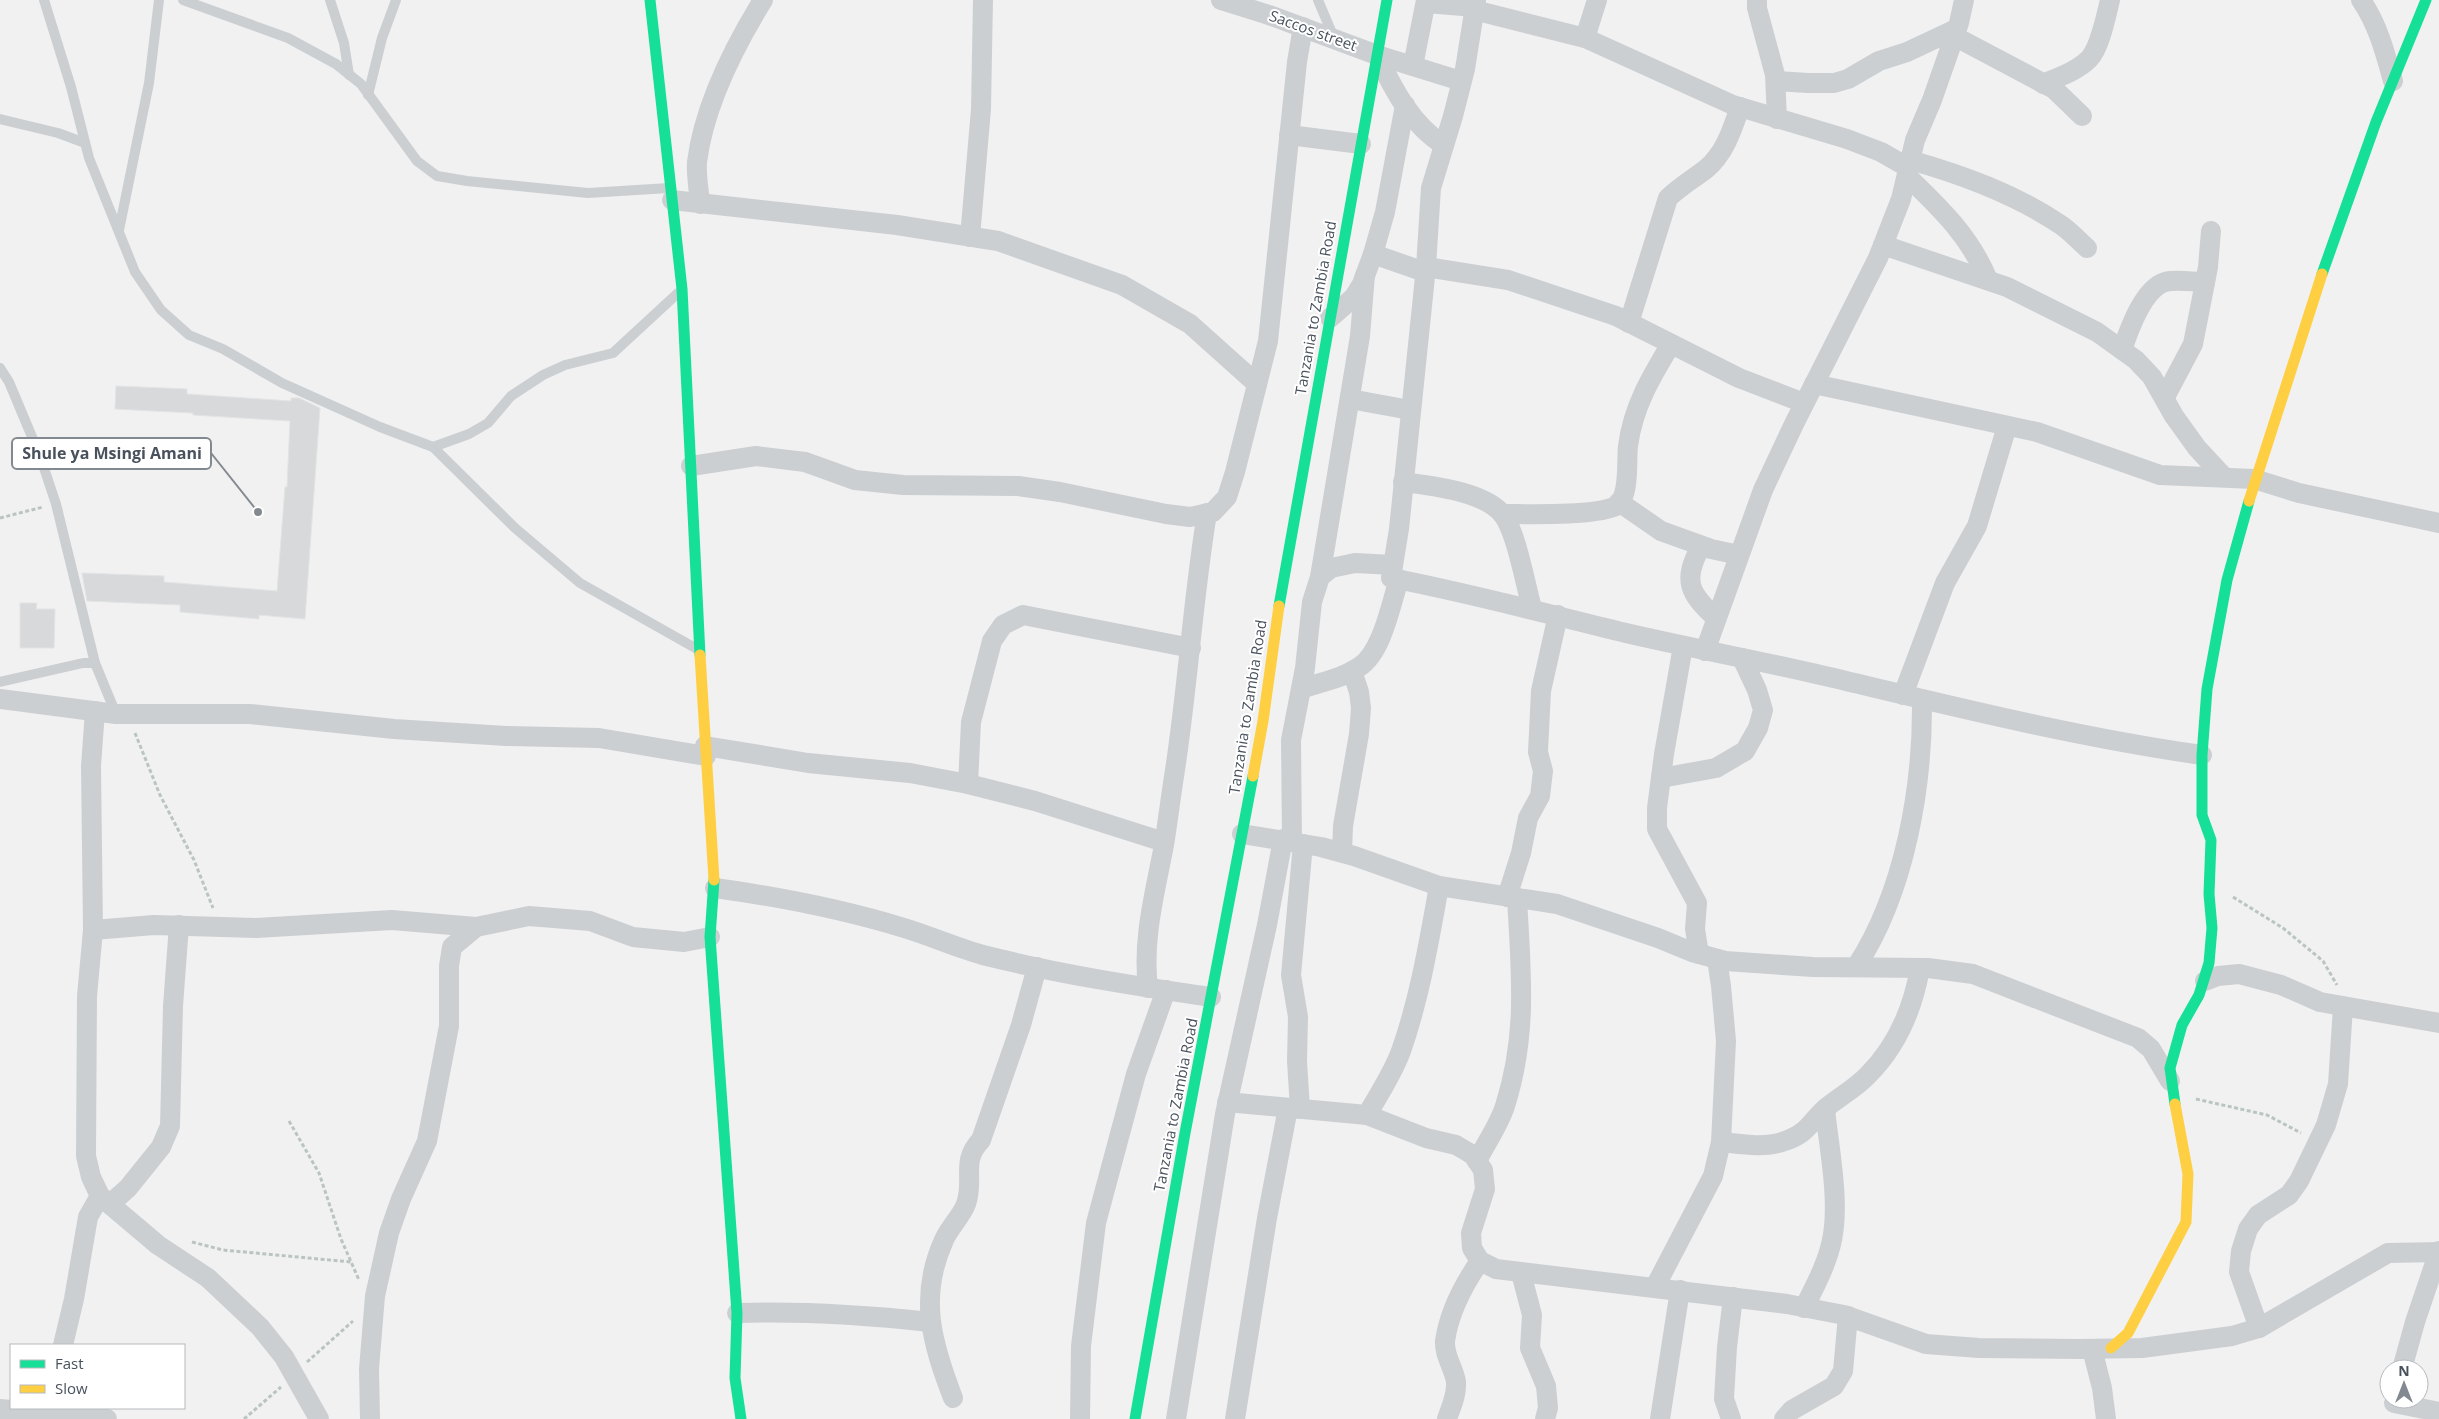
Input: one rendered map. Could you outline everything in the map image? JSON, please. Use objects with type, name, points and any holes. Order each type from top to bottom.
[{"type":"main road","points":[[650,0],[682,289],[705,751],[715,888],[710,937],[737,1313],[736,1378],[741,1419]]},
{"type":"main road","name":"Tanzania to Zambia Road","points":[[1135,1419],[1185,1133],[1263,720],[1284,573],[1387,0]]},
{"type":"main road","points":[[2101,1349],[2128,1333],[2186,1222],[2188,1174],[2170,1068],[2182,1025],[2205,981],[2209,964],[2212,928],[2209,882],[2211,840],[2202,815],[2202,755],[2207,689],[2227,580],[2234,560],[2254,479],[2328,255],[2393,81],[2426,0]]},
{"type":"street","points":[[700,204],[697,164],[702,135],[740,38],[763,0]]},
{"type":"street","points":[[970,237],[981,109],[983,0]]},
{"type":"street","name":"Saccos street","points":[[1221,0],[1461,81]]},
{"type":"street","points":[[1585,38],[1597,0]]},
{"type":"street","points":[[1757,0],[1776,81],[1777,118]]},
{"type":"street","points":[[1705,651],[1763,490],[1883,245],[1901,199],[1915,140],[1932,100],[1964,0]]},
{"type":"street","points":[[2044,84],[2069,73],[2089,59],[2096,48],[2110,0]]},
{"type":"street","points":[[2361,0],[2372,17],[2382,42],[2393,81]]},
{"type":"street","points":[[1413,66],[1426,2],[1475,6],[1585,38],[1740,107],[1847,139],[1881,152],[1909,168],[1964,234],[1988,280]]},
{"type":"street","points":[[1301,689],[1361,666],[1372,653],[1386,624],[1396,572],[1410,410],[1426,270],[1431,188],[1461,81],[1475,6]]},
{"type":"street","points":[[691,466],[756,456],[805,462],[855,480],[904,485],[1018,486],[1060,492],[1166,514],[1190,517],[1213,512],[1227,496],[1235,472],[1268,341],[1289,134],[1303,27]]},
{"type":"street","points":[[1776,81],[1834,83],[1848,79],[1879,61],[1955,33]]},
{"type":"street","points":[[1955,33],[2054,89],[2082,116]]},
{"type":"street","points":[[1377,54],[1392,88],[1426,131],[1444,145]]},
{"type":"street","points":[[1330,318],[1354,297],[1373,254],[1386,212],[1405,105]]},
{"type":"street","points":[[1629,323],[1668,198],[1683,183],[1706,169],[1720,152],[1731,134],[1740,107]]},
{"type":"street","points":[[1289,134],[1361,144]]},
{"type":"street","points":[[1909,168],[1956,174],[2011,197],[2062,225],[2087,248]]},
{"type":"street","points":[[671,194],[700,204],[897,225],[998,241],[1122,285],[1190,324],[1257,384]]},
{"type":"street","points":[[2165,397],[2193,344],[2205,282],[2211,230]]},
{"type":"street","points":[[1883,245],[1988,280],[2097,332],[2122,350],[2152,377],[2174,416],[2191,440],[2223,476]]},
{"type":"street","points":[[1373,254],[1426,270],[1508,280],[1629,323],[1739,378],[1804,403]]},
{"type":"street","points":[[1234,1419],[1267,1218],[1294,1108],[1298,1017],[1291,975],[1291,740],[1301,689],[1312,602],[1320,577],[1350,399],[1360,336],[1365,275]]},
{"type":"street","points":[[2122,350],[2133,320],[2144,301],[2154,289],[2166,282],[2205,282]]},
{"type":"street","points":[[1502,514],[1592,511],[1614,507],[1620,502],[1627,481],[1628,447],[1632,419],[1644,388],[1671,344]]},
{"type":"street","points":[[1814,384],[2037,432],[2160,475],[2176,478],[2223,476],[2254,479],[2300,493],[2439,523]]},
{"type":"street","points":[[1350,399],[1410,410]]},
{"type":"street","points":[[1856,967],[1877,932],[1893,889],[1918,792],[1923,741],[1913,697],[1945,583],[1977,526],[2007,426]]},
{"type":"street","points":[[1403,482],[1441,487],[1471,496],[1488,504],[1502,514],[1510,527],[1532,608]]},
{"type":"street","points":[[1620,502],[1661,531],[1701,546],[1739,555]]},
{"type":"street","points":[[1080,1419],[1081,1346],[1096,1223],[1157,989],[1145,962],[1148,925],[1164,842],[1191,648],[1198,565],[1207,513]]},
{"type":"street","points":[[1701,546],[1693,560],[1690,587],[1695,597],[1716,618]]},
{"type":"street","points":[[1320,577],[1331,568],[1354,563],[1396,572],[1683,646],[2009,720],[2160,749],[2202,755]]},
{"type":"street","points":[[968,784],[971,722],[992,640],[1003,624],[1023,615],[1191,648]]},
{"type":"street","points":[[1477,1161],[1504,1108],[1519,1049],[1522,979],[1512,898],[1528,818],[1540,796],[1543,771],[1538,752],[1541,691],[1558,615]]},
{"type":"street","points":[[1656,1287],[1713,1176],[1722,1142],[1726,1041],[1722,986],[1695,929],[1697,903],[1657,829],[1657,808],[1661,778],[1683,646]]},
{"type":"street","points":[[1661,778],[1716,768],[1745,751],[1758,728],[1763,710],[1757,690],[1742,658]]},
{"type":"street","points":[[1342,852],[1343,826],[1359,734],[1361,708],[1359,692],[1352,671]]},
{"type":"street","points":[[0,699],[122,714],[250,714],[394,729],[506,736],[599,738],[910,773],[968,784],[1036,802],[1164,842]]},
{"type":"street","points":[[95,711],[91,766],[93,930],[87,996],[86,1156],[91,1177],[105,1200],[158,1245],[208,1278],[260,1327],[284,1357],[319,1419]]},
{"type":"street","points":[[1242,834],[1342,852],[1439,886],[1557,904],[1594,914],[1708,956],[1813,967],[1920,968],[1973,974],[2138,1038],[2151,1049],[2172,1088]]},
{"type":"street","points":[[1176,1419],[1227,1102],[1267,925],[1292,842]]},
{"type":"street","points":[[1367,1115],[1386,1084],[1401,1052],[1425,966],[1439,886]]},
{"type":"street","points":[[715,888],[787,898],[842,911],[906,928],[982,955],[1037,967],[1211,997]]},
{"type":"street","points":[[93,930],[154,925],[256,928],[392,920],[476,927],[529,916],[590,920],[634,936],[684,942],[710,937]]},
{"type":"street","points":[[63,1344],[74,1299],[88,1217],[105,1200],[128,1188],[161,1147],[170,1126],[173,1006],[179,925]]},
{"type":"street","points":[[370,1419],[369,1369],[372,1308],[389,1233],[401,1199],[427,1141],[449,1026],[452,947],[476,927]]},
{"type":"street","points":[[953,1398],[940,1365],[930,1322],[929,1290],[934,1265],[945,1238],[966,1205],[969,1190],[970,1154],[981,1140],[1021,1025],[1037,967]]},
{"type":"street","points":[[1722,1142],[1758,1145],[1780,1142],[1803,1133],[1825,1109],[1868,1076],[1895,1043],[1910,1007],[1920,968]]},
{"type":"street","points":[[2205,981],[2218,976],[2239,974],[2281,984],[2320,1002],[2439,1022]]},
{"type":"street","points":[[2259,1328],[2241,1278],[2241,1252],[2248,1229],[2258,1215],[2289,1196],[2300,1181],[2326,1125],[2338,1084],[2348,1007]]},
{"type":"street","points":[[1227,1102],[1367,1115],[1426,1138],[1456,1145],[1474,1156],[1483,1170],[1485,1189],[1471,1233],[1472,1248],[1480,1261],[1496,1269],[1680,1290],[1804,1308],[1848,1316],[1926,1344],[1979,1348],[2101,1349],[2183,1343],[2232,1336],[2259,1328],[2388,1253],[2439,1252],[2415,1322],[2405,1359]]},
{"type":"street","points":[[1804,1308],[1821,1273],[1832,1239],[1834,1204],[1825,1109]]},
{"type":"street","points":[[1447,1419],[1455,1398],[1456,1382],[1447,1355],[1445,1342],[1464,1284],[1480,1261]]},
{"type":"street","points":[[1521,1273],[1532,1315],[1530,1348],[1546,1386],[1548,1408],[1545,1419]]},
{"type":"street","points":[[1660,1419],[1680,1290]]},
{"type":"street","points":[[1731,1419],[1724,1399],[1727,1346],[1733,1297]]},
{"type":"street","points":[[737,1313],[801,1312],[882,1316],[930,1322]]},
{"type":"street","points":[[1784,1419],[1792,1410],[1834,1386],[1843,1372],[1847,1348],[1848,1316]]},
{"type":"street","points":[[2101,1349],[2102,1388],[2106,1419]]},
{"type":"street","points":[[0,1409],[45,1410],[107,1419]]},
{"type":"street","points":[[2411,1409],[2439,1412]]},
{"type":"lane","points":[[44,0],[71,88],[89,158],[136,272],[161,310],[189,335],[224,349],[300,391],[380,427],[433,447],[516,528],[580,583],[700,650]]},
{"type":"lane","points":[[119,231],[149,83],[159,0]]},
{"type":"lane","points":[[183,0],[288,38],[336,64],[361,84],[417,161],[437,176],[467,181],[588,193],[671,194]]},
{"type":"lane","points":[[330,0],[344,43],[349,75]]},
{"type":"lane","points":[[368,94],[382,38],[396,0]]},
{"type":"lane","points":[[1318,0],[1335,39]]},
{"type":"lane","points":[[0,119],[58,133],[85,144]]},
{"type":"lane","points":[[433,447],[469,434],[488,423],[511,396],[543,375],[565,365],[613,353],[682,289]]},
{"type":"lane","points":[[0,368],[9,382],[36,447],[56,504],[95,663],[122,714]]},
{"type":"lane","points":[[0,682],[83,663],[95,663]]},
{"type":"path","points":[[0,518],[56,504]]},
{"type":"path","points":[[122,714],[160,795],[194,860],[219,927]]},
{"type":"path","points":[[2209,882],[2283,928],[2323,961],[2348,1007]]},
{"type":"path","points":[[2172,1088],[2208,1100],[2267,1115],[2292,1127],[2316,1143]]},
{"type":"path","points":[[244,1419],[293,1374],[372,1308],[341,1239],[319,1173],[289,1121]]},
{"type":"path","points":[[188,1242],[224,1250],[351,1262]]},
{"type":"building","points":[[116,386],[187,389],[187,394],[291,401],[291,398],[299,398],[320,408],[305,619],[259,615],[259,619],[180,612],[180,605],[87,601],[82,573],[164,576],[164,582],[277,591],[285,487],[287,487],[290,421],[115,409]]},
{"type":"building","points":[[20,603],[37,603],[36,609],[55,609],[54,648],[20,648]]},
{"type":"traffic: fast","points":[[650,0],[682,289],[700,655]]},
{"type":"traffic: fast","points":[[1279,606],[1387,0]]},
{"type":"traffic: fast","points":[[2322,274],[2376,122],[2426,0]]},
{"type":"traffic: fast","points":[[2175,1104],[2170,1068],[2182,1025],[2199,995],[2209,963],[2212,928],[2209,894],[2211,840],[2202,815],[2202,755],[2207,689],[2227,580],[2249,501]]},
{"type":"traffic: fast","points":[[1135,1419],[1185,1133],[1253,776]]},
{"type":"traffic: fast","points":[[714,880],[710,937],[737,1313],[735,1378],[741,1419]]},
{"type":"traffic: slow","points":[[2249,501],[2322,274]]},
{"type":"traffic: slow","points":[[1253,776],[1263,721],[1279,606]]},
{"type":"traffic: slow","points":[[700,655],[714,880]]},
{"type":"traffic: slow","points":[[2111,1348],[2128,1333],[2186,1222],[2188,1174],[2175,1104]]},
{"type":"place","name":"Shule ya Msingi Amani","points":[[258,512]]}]
